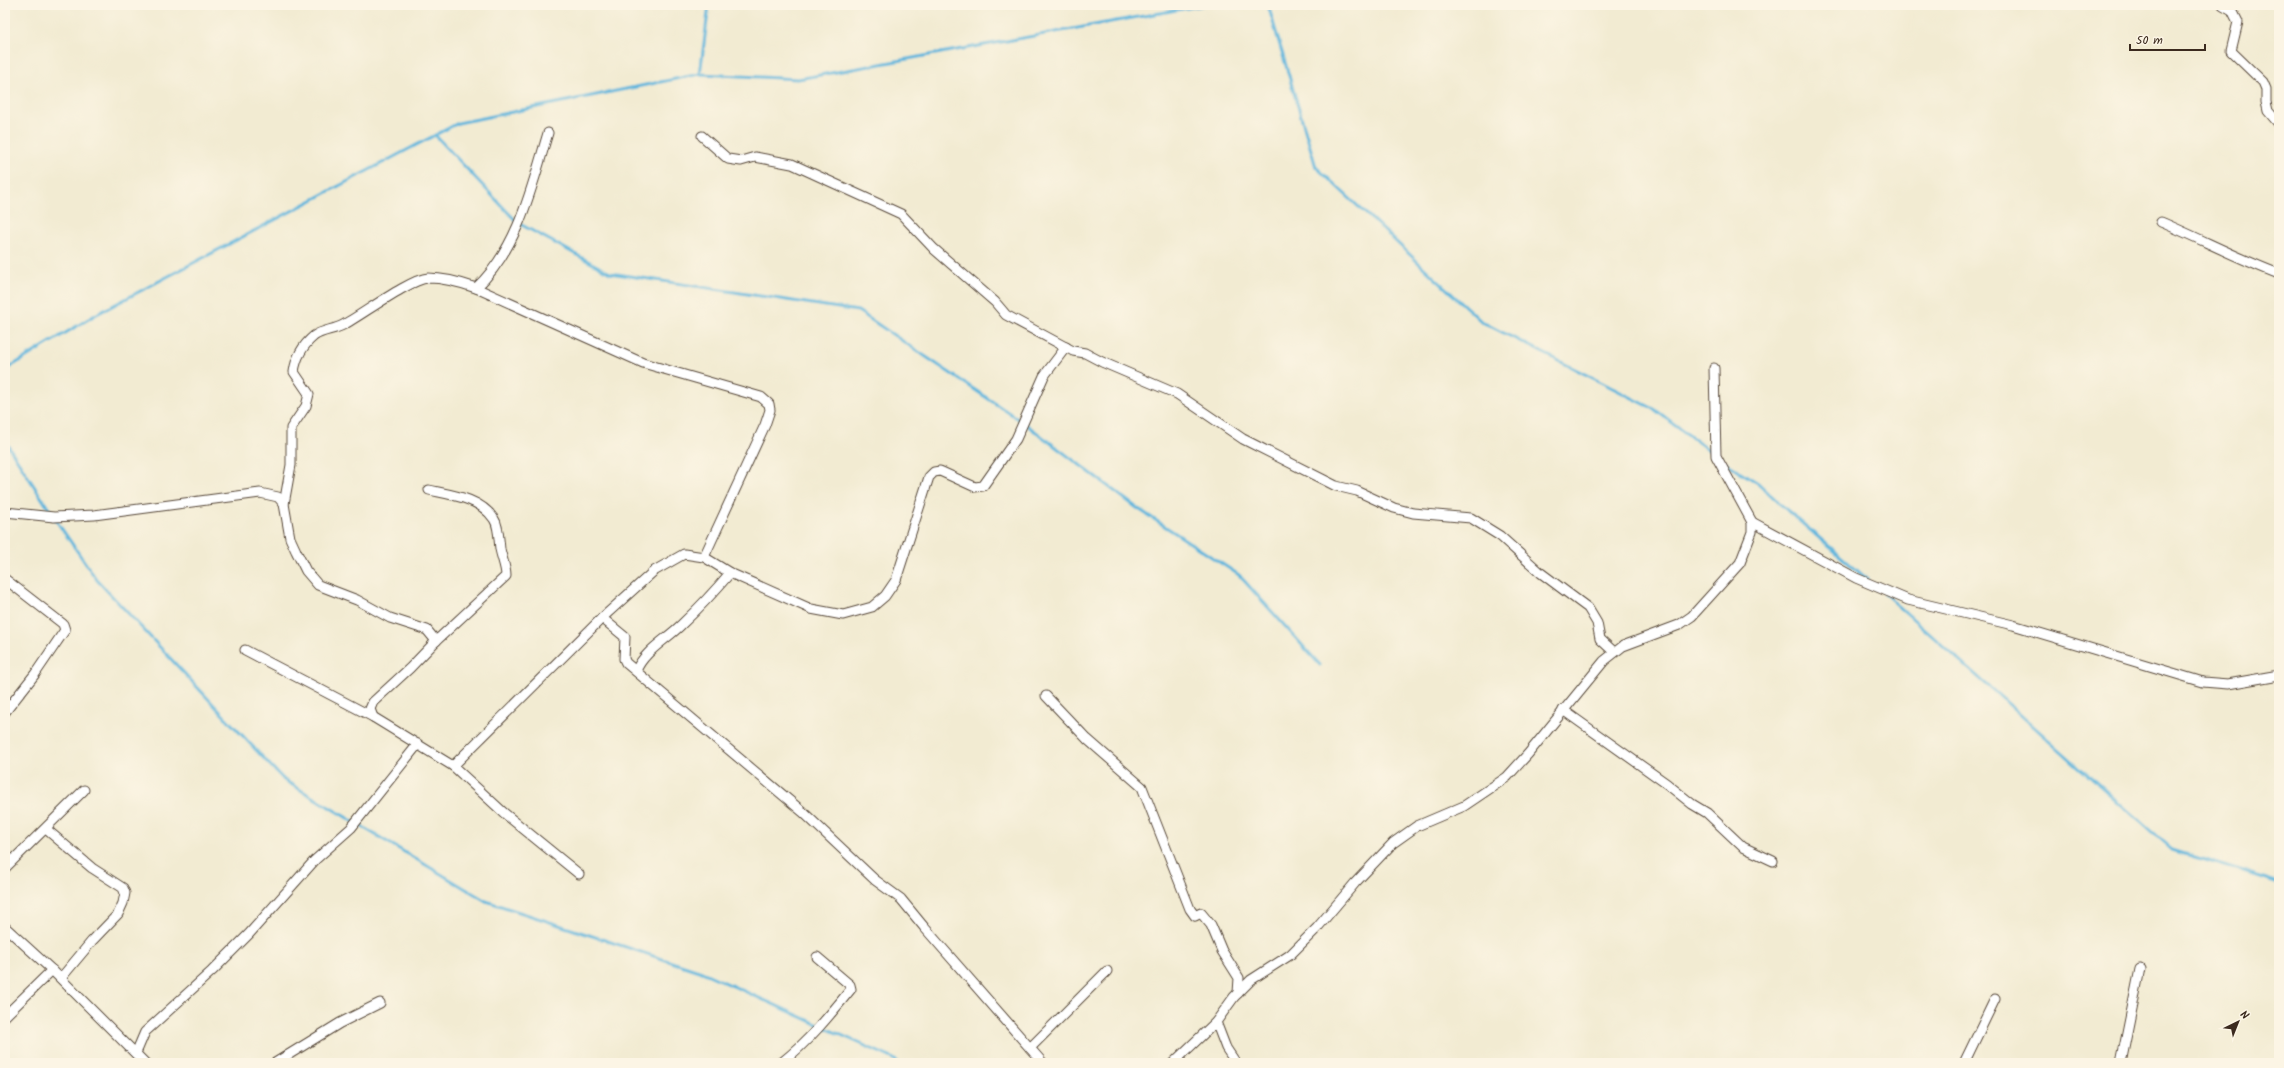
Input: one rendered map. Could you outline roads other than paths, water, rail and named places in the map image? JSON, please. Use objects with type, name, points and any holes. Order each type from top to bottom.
[{"type":"street","points":[[2223,5],[2232,10],[2238,22],[2230,51],[2263,82],[2266,89],[2268,111],[2279,124]]},
{"type":"street","points":[[476,288],[498,263],[518,223],[533,186],[548,133]]},
{"type":"street","points":[[702,136],[728,159],[742,161],[755,157],[792,164],[901,214],[934,249],[994,302],[1006,315],[1073,351],[1085,353],[1102,362],[1178,394],[1243,439],[1336,486],[1357,492],[1394,508],[1413,513],[1445,517],[1459,516],[1471,518],[1500,536],[1542,573],[1588,608],[1597,624],[1600,639],[1614,652]]},
{"type":"street","points":[[2161,222],[2209,242],[2241,259],[2279,274]]},
{"type":"street","points":[[436,641],[427,630],[390,618],[357,600],[318,585],[311,578],[290,538],[284,504],[291,465],[290,428],[306,406],[309,394],[294,372],[296,359],[303,347],[315,335],[341,326],[413,283],[428,278],[460,283],[476,288],[643,363],[753,394],[761,397],[768,404],[770,410],[752,454],[704,557]]},
{"type":"street","points":[[453,766],[602,618],[654,571],[684,554],[704,557],[730,573],[811,609],[843,615],[872,607],[885,596],[896,580],[929,477],[934,472],[940,470],[975,487],[983,486],[1016,439],[1044,376],[1066,347]]},
{"type":"street","points":[[1173,1063],[1216,1022],[1238,993],[1251,980],[1290,955],[1327,918],[1355,883],[1393,843],[1417,826],[1464,806],[1507,777],[1528,754],[1604,661],[1623,646],[1679,625],[1692,616],[1740,563],[1752,532],[1752,522],[1716,456],[1714,368]]},
{"type":"street","points":[[373,717],[370,709],[373,702],[506,576],[506,569],[495,520],[485,509],[467,498],[429,490]]},
{"type":"street","points":[[5,512],[54,517],[94,516],[260,493],[278,497],[284,504]]},
{"type":"street","points":[[1752,522],[1856,578],[1908,600],[2013,624],[2202,682],[2228,684],[2279,675]]},
{"type":"street","points":[[636,671],[638,665],[708,598],[730,573]]},
{"type":"street","points":[[5,578],[63,624],[65,630],[35,674],[5,712]]},
{"type":"street","points":[[602,618],[625,637],[624,659],[636,671],[803,812],[875,880],[902,899],[924,927],[1043,1063]]},
{"type":"street","points":[[245,650],[373,717],[453,766],[504,813],[579,874]]},
{"type":"street","points":[[1046,696],[1087,739],[1142,788],[1190,909],[1195,916],[1201,913],[1211,925],[1222,951],[1239,978],[1238,993]]},
{"type":"street","points":[[1563,710],[1667,784],[1692,804],[1707,813],[1744,847],[1773,861]]},
{"type":"street","points":[[136,1053],[145,1032],[212,971],[249,934],[315,860],[351,828],[418,744]]},
{"type":"street","points":[[5,868],[84,790]]},
{"type":"street","points":[[46,829],[97,872],[122,888],[125,892],[123,903],[118,914],[92,941],[61,978]]},
{"type":"street","points":[[5,927],[61,978],[145,1063]]},
{"type":"street","points":[[781,1063],[792,1054],[829,1016],[851,989],[850,985],[817,957]]},
{"type":"street","points":[[2120,1063],[2140,969]]},
{"type":"street","points":[[5,1016],[52,970]]},
{"type":"street","points":[[1030,1048],[1107,971]]},
{"type":"street","points":[[1964,1063],[1995,999]]},
{"type":"street","points":[[275,1063],[340,1023],[380,1003]]},
{"type":"street","points":[[1216,1022],[1226,1048],[1236,1063]]},
{"type":"waterway","points":[[700,74],[709,5]]},
{"type":"waterway","points":[[5,370],[95,315],[458,123],[700,74],[798,79],[1204,5]]},
{"type":"waterway","points":[[1268,5],[1316,167],[1482,322],[1654,409],[1714,454]]},
{"type":"waterway","points":[[435,135],[518,223],[610,273],[858,311],[1024,423],[1137,508],[1239,575],[1320,665]]},
{"type":"waterway","points":[[5,441],[52,514]]},
{"type":"waterway","points":[[1720,459],[1758,483],[1867,579]]},
{"type":"waterway","points":[[55,519],[97,580],[284,780],[486,901],[702,972],[892,1058],[899,1063]]},
{"type":"waterway","points":[[1885,594],[2172,850],[2279,883]]}]
